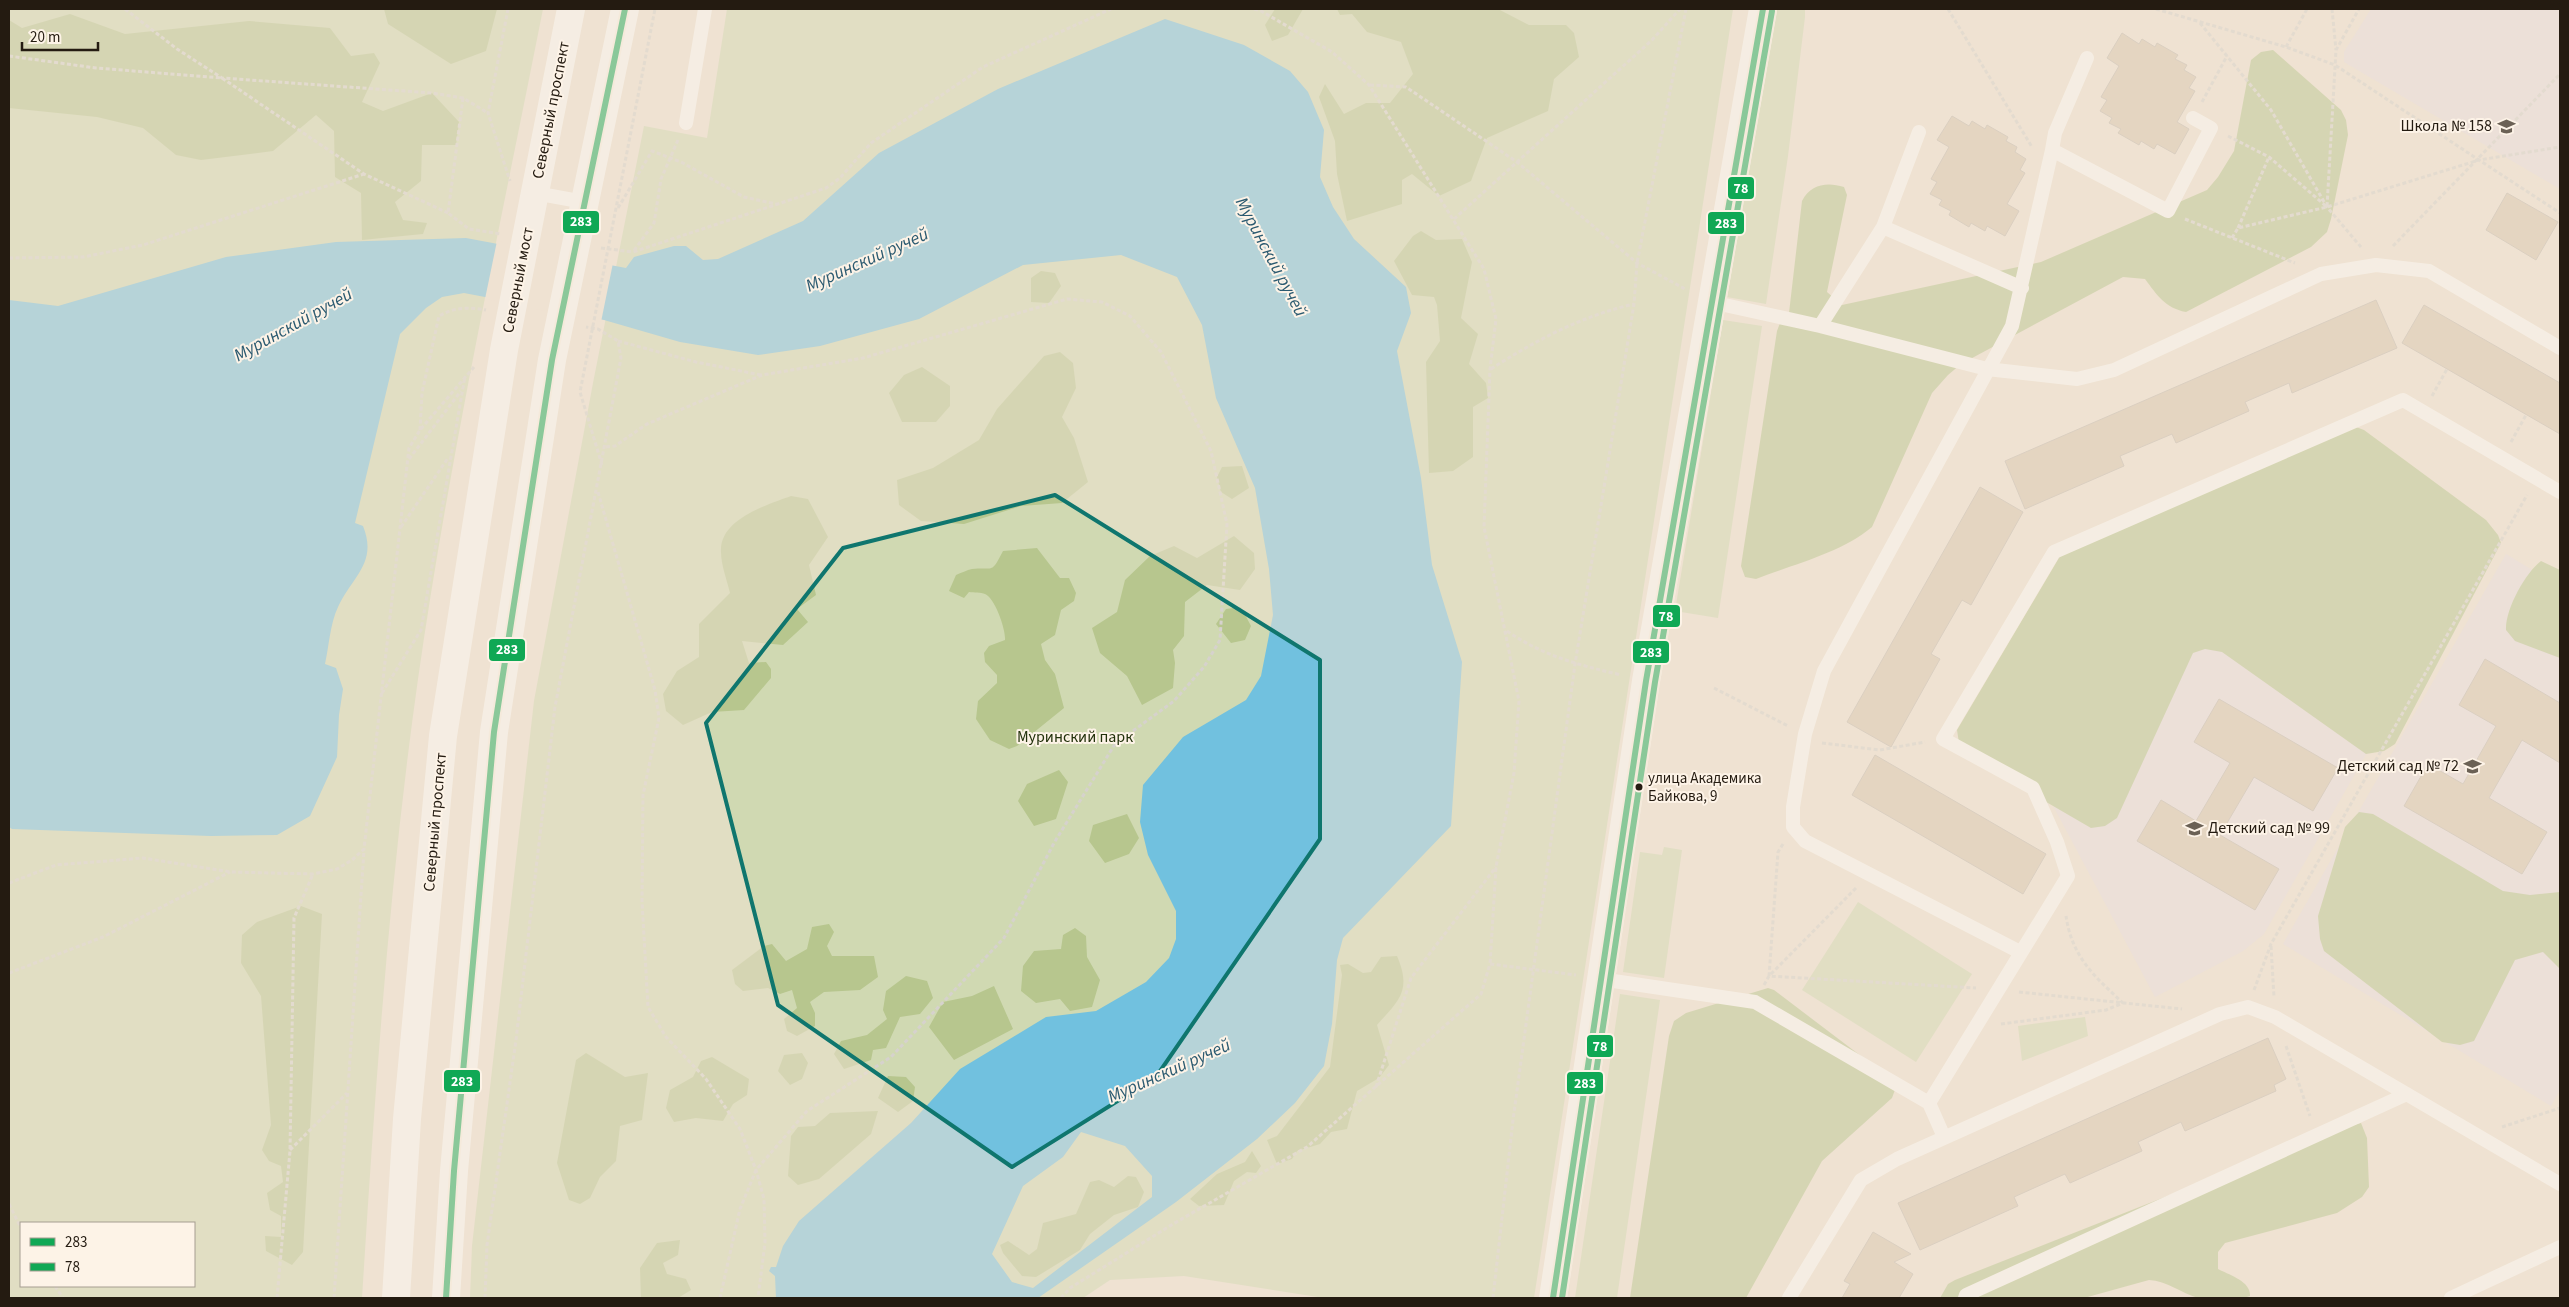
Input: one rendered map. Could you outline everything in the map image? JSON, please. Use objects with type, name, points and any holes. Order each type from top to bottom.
[{"type":"main road","name":"Северный проспект","points":[[534,202],[571,9]]},
{"type":"main road","points":[[446,1298],[454,1171],[494,732],[552,360],[625,9]]},
{"type":"main road","points":[[1553,1298],[1646,681],[1763,9]]},
{"type":"main road","name":"Северный мост","points":[[504,350],[534,202]]},
{"type":"main road","name":"Северный проспект","points":[[396,1298],[407,1119],[443,736],[504,350]]},
{"type":"lane","points":[[686,123],[705,9]]},
{"type":"lane","points":[[2020,952],[1805,841],[1793,827],[1793,807],[1805,734],[1824,671],[2012,326],[2048,173],[2055,133],[2087,58]]},
{"type":"lane","points":[[2052,150],[2168,211],[2211,128],[2193,118]]},
{"type":"lane","points":[[1820,326],[1883,227],[1919,132]]},
{"type":"lane","points":[[534,202],[582,212]]},
{"type":"lane","points":[[1883,227],[2022,288]]},
{"type":"lane","points":[[1711,302],[1820,326],[1987,369],[2077,379],[2114,370],[2322,274],[2376,265],[2429,271],[2560,348]]},
{"type":"lane","points":[[1929,1103],[1997,989],[2068,876],[2057,842],[2033,788],[1943,739],[2054,552],[2403,400],[2560,492]]},
{"type":"lane","points":[[1600,979],[1755,1002],[1929,1103],[1944,1137]]},
{"type":"lane","points":[[1789,1298],[1861,1180],[1896,1159],[1944,1137],[2220,1014],[2248,1007],[2276,1017],[2560,1184]]},
{"type":"lane","points":[[1965,1298],[1966,1295],[2407,1094]]},
{"type":"lane","points":[[2450,1298],[2560,1247]]},
{"type":"path","points":[[125,9],[178,49],[364,174],[448,213]]},
{"type":"path","points":[[508,9],[488,113],[510,182]]},
{"type":"path","points":[[484,1298],[487,1245],[516,1040],[556,708],[602,465],[580,392],[655,9]]},
{"type":"path","points":[[670,158],[661,179],[654,223],[633,252],[826,188],[840,178],[871,143],[982,67],[1111,9]]},
{"type":"path","points":[[1061,1298],[1070,1288],[1172,1224],[1307,1147],[1481,994],[1490,964],[1496,868],[1514,773],[1519,701],[1507,630],[1484,527],[1490,369],[1496,319],[1484,268],[1369,85],[1332,52],[1262,11],[1254,9]]},
{"type":"path","points":[[1454,219],[1652,40],[1680,9]]},
{"type":"path","points":[[1493,1298],[1512,1120],[1575,664],[1634,304],[1637,263],[1686,9]]},
{"type":"path","points":[[1948,9],[2048,173]]},
{"type":"path","points":[[2156,9],[2286,47],[2335,65],[2560,213]]},
{"type":"path","points":[[2166,9],[2169,13]]},
{"type":"path","points":[[2286,47],[2307,9]]},
{"type":"path","points":[[2327,207],[2336,50],[2332,9]]},
{"type":"path","points":[[2336,50],[2359,9]]},
{"type":"path","points":[[2200,23],[2271,110],[2327,207]]},
{"type":"path","points":[[9,56],[96,68],[432,93],[463,98],[488,113]]},
{"type":"path","points":[[2193,118],[2227,56]]},
{"type":"path","points":[[2211,128],[2269,157],[2327,207],[2376,265],[2414,223],[2479,160],[2560,74]]},
{"type":"path","points":[[1369,85],[1406,87],[1516,162],[1637,263],[1711,302]]},
{"type":"path","points":[[2238,228],[2327,207],[2479,160],[2560,147]]},
{"type":"path","points":[[616,211],[652,152],[670,158],[744,196],[776,204]]},
{"type":"path","points":[[2232,238],[2269,157]]},
{"type":"path","points":[[9,258],[83,257],[143,245],[364,174]]},
{"type":"path","points":[[2168,211],[2322,274]]},
{"type":"path","points":[[606,447],[615,446],[647,424],[762,375],[863,358],[1067,299],[1102,302],[1130,316],[1161,352],[1211,451],[1227,524],[1220,640],[1204,667],[1174,701],[1115,744],[1054,842],[1004,938],[891,1057],[808,1111],[756,1170],[740,1209],[720,1298]]},
{"type":"path","points":[[1490,369],[1535,341],[1609,310],[1634,304]]},
{"type":"path","points":[[618,341],[696,362],[762,375]]},
{"type":"path","points":[[334,1298],[364,849],[409,448],[414,438],[477,364]]},
{"type":"path","points":[[2422,411],[2447,369]]},
{"type":"path","points":[[382,694],[421,630],[450,455],[466,376]]},
{"type":"path","points":[[408,461],[462,390]]},
{"type":"path","points":[[2502,458],[2526,415]]},
{"type":"path","points":[[400,527],[450,455]]},
{"type":"path","points":[[2248,1007],[2271,944],[2537,478]]},
{"type":"path","points":[[597,490],[654,690],[659,718],[643,795],[642,901],[648,1007],[666,1037],[706,1079],[740,1129],[756,1170],[764,1199],[765,1243],[758,1298]]},
{"type":"path","points":[[1507,630],[1531,647],[1575,664],[1646,681]]},
{"type":"path","points":[[1769,976],[1778,852],[1793,827]]},
{"type":"path","points":[[9,883],[56,865],[143,858],[231,872],[312,874],[337,869],[352,860],[364,849]]},
{"type":"path","points":[[1376,1088],[1411,978],[1496,868]]},
{"type":"path","points":[[9,973],[103,937],[231,872]]},
{"type":"path","points":[[1755,1002],[1769,976],[1870,873]]},
{"type":"path","points":[[277,1298],[290,1151],[294,918],[312,874]]},
{"type":"path","points":[[2068,876],[2066,913],[2069,938],[2084,964],[2123,1003]]},
{"type":"path","points":[[1490,964],[1533,968],[1600,979]]},
{"type":"path","points":[[1769,976],[1997,989],[2220,1014]]},
{"type":"path","points":[[1975,1027],[2106,1010],[2123,1003]]},
{"type":"path","points":[[290,1151],[347,1092]]},
{"type":"path","points":[[2477,1135],[2560,1108]]},
{"type":"path","points":[[9,1204],[20,1226]]},
{"type":"path","points":[[56,1287],[63,1298]]},
{"type":"highlighted area","points":[[1055,495],[1320,660],[1320,839],[1156,1077],[1012,1167],[778,1005],[706,723],[843,548]]},
{"type":"shaded area","name":"Школа № 158","points":[[2371,9],[2560,9],[2560,189],[2344,62],[2344,52]]},
{"type":"shaded area","name":"Детский сад № 99","points":[[2486,543],[2264,934],[2243,951],[2155,997],[2009,723],[2088,567]]},
{"type":"shaded area","name":"Детский сад № 72","points":[[2506,554],[2560,587],[2560,1090],[2551,1106],[2283,944]]},
{"type":"green space","points":[[9,9],[543,9],[460,427],[418,679],[391,910],[362,1298],[9,1298]]},
{"type":"green space","points":[[384,9],[497,9],[486,51],[451,64],[388,24]]},
{"type":"green space","name":"Муринский парк","points":[[727,9],[1733,9],[1534,1298],[1324,1298],[1184,1276],[1110,1280],[1083,1298],[470,1298],[472,1246],[534,701],[593,383],[644,126],[707,138]]},
{"type":"green space","points":[[1275,9],[1303,9],[1288,35],[1272,41],[1265,25]]},
{"type":"green space","points":[[1337,9],[1498,9],[1529,25],[1566,25],[1574,33],[1579,57],[1554,79],[1548,111],[1487,138],[1471,181],[1439,196],[1412,174],[1402,180],[1402,204],[1347,221],[1337,174],[1335,141],[1319,97],[1325,84],[1344,114],[1366,103],[1390,103],[1413,74],[1401,42],[1367,32],[1352,14],[1340,15]]},
{"type":"green space","points":[[1776,9],[1805,9],[1805,17],[1788,156],[1766,304],[1727,297]]},
{"type":"green space","points":[[70,14],[125,34],[249,21],[330,28],[351,56],[374,53],[380,63],[362,102],[383,111],[432,93],[459,122],[456,145],[422,145],[421,181],[395,202],[403,220],[427,223],[423,234],[362,240],[361,193],[335,177],[334,131],[316,115],[273,151],[201,160],[176,155],[143,128],[97,117],[9,108],[9,20],[22,28]]},
{"type":"green space","points":[[2273,50],[2341,110],[2346,120],[2348,135],[2327,232],[2311,247],[2186,312],[2167,304],[2145,279],[2123,277],[1961,364],[1932,393],[1872,527],[1846,544],[1817,557],[1756,579],[1745,577],[1741,566],[1777,331],[1780,323],[1789,313],[1802,201],[1810,191],[1820,186],[1832,185],[1844,187],[1847,195],[1827,292],[1842,305],[2041,262],[2207,190],[2218,177],[2234,151],[2251,60],[2261,52]]},
{"type":"green space","points":[[1421,231],[1436,240],[1462,239],[1472,262],[1461,318],[1478,334],[1469,364],[1486,383],[1488,398],[1473,407],[1473,457],[1453,471],[1429,473],[1426,362],[1440,341],[1437,305],[1434,297],[1412,295],[1394,261],[1413,236]]},
{"type":"green space","points":[[1041,271],[1055,273],[1061,286],[1049,303],[1031,302],[1031,278]]},
{"type":"green space","points":[[1723,320],[1762,326],[1718,618],[1675,611]]},
{"type":"green space","points":[[1060,352],[1073,363],[1076,388],[1062,417],[1074,438],[1088,482],[1062,503],[1021,506],[964,524],[921,521],[899,505],[897,480],[933,468],[979,440],[997,409],[1044,356]]},
{"type":"green space","points":[[922,367],[950,386],[950,406],[936,422],[902,422],[889,393],[904,375]]},
{"type":"green space","name":"Детский сад № 99","points":[[2356,427],[2364,430],[2486,520],[2498,535],[2501,543],[2395,744],[2384,751],[2366,754],[2222,652],[2205,649],[2193,653],[2117,818],[2105,826],[2091,828],[1970,758],[1959,743],[1957,730],[2066,546]]},
{"type":"green space","points":[[1242,466],[1249,488],[1232,499],[1221,492],[1217,477],[1222,467]]},
{"type":"green space","points":[[791,496],[808,499],[828,537],[809,565],[816,595],[797,609],[808,622],[783,645],[742,641],[749,663],[766,662],[771,669],[771,678],[744,710],[712,712],[683,725],[666,711],[663,694],[677,671],[699,657],[699,624],[730,593],[722,562],[722,540],[736,522],[746,515]]},
{"type":"green space","points":[[1234,536],[1254,553],[1255,569],[1240,590],[1207,585],[1185,602],[1184,636],[1173,650],[1175,663],[1173,688],[1142,705],[1127,676],[1100,653],[1092,628],[1117,612],[1125,580],[1150,556],[1174,546],[1197,558]]},
{"type":"green space","points":[[1037,548],[1060,578],[1069,578],[1076,593],[1074,601],[1061,610],[1055,635],[1041,644],[1045,660],[1055,674],[1064,708],[1017,746],[1009,749],[990,740],[976,719],[978,701],[997,683],[997,675],[985,662],[984,653],[989,646],[1005,640],[1004,629],[999,615],[992,601],[985,594],[969,592],[964,598],[949,591],[956,575],[972,569],[992,568],[1003,551]]},
{"type":"green space","points":[[2541,561],[2560,570],[2560,658],[2515,641],[2506,630],[2509,612],[2517,592],[2529,574]]},
{"type":"green space","points":[[1241,607],[1251,626],[1245,640],[1231,643],[1216,624],[1226,609]]},
{"type":"green space","points":[[1059,770],[1068,782],[1056,819],[1034,826],[1018,801],[1027,784]]},
{"type":"green space","points":[[2359,812],[2373,814],[2503,891],[2530,895],[2560,892],[2560,969],[2543,952],[2515,960],[2474,1041],[2460,1045],[2442,1042],[2324,951],[2320,939],[2318,916],[2345,827]]},
{"type":"green space","points":[[1127,814],[1139,838],[1129,854],[1105,863],[1089,841],[1093,825]]},
{"type":"green space","points":[[1664,847],[1682,850],[1664,978],[1623,972],[1640,852],[1662,855]]},
{"type":"green space","points":[[1858,902],[1972,974],[1916,1062],[1802,990]]},
{"type":"green space","points":[[301,906],[322,914],[303,1252],[292,1265],[266,1251],[265,1236],[281,1237],[281,1216],[270,1210],[267,1193],[283,1182],[281,1166],[269,1161],[262,1150],[271,1125],[261,996],[241,963],[242,935],[257,922]]},
{"type":"green space","points":[[829,924],[834,932],[827,946],[832,956],[874,956],[878,977],[860,990],[824,992],[810,1002],[815,1013],[815,1026],[797,1036],[787,1031],[784,1019],[797,1008],[792,990],[780,994],[768,988],[743,991],[735,984],[732,970],[764,946],[772,944],[786,961],[807,949],[812,927]]},
{"type":"green space","points":[[1075,928],[1086,936],[1087,957],[1100,980],[1092,1007],[1070,1011],[1060,999],[1036,1003],[1021,991],[1023,966],[1034,951],[1061,949],[1063,935]]},
{"type":"green space","points":[[1397,956],[1403,978],[1401,994],[1392,1009],[1377,1025],[1389,1065],[1379,1078],[1357,1091],[1347,1129],[1331,1132],[1320,1144],[1297,1151],[1292,1159],[1277,1164],[1267,1140],[1277,1136],[1330,1067],[1342,975],[1340,965],[1348,964],[1363,973],[1371,972],[1381,957]]},
{"type":"green space","points":[[906,976],[927,981],[933,998],[920,1014],[900,1017],[886,1048],[873,1050],[871,1060],[844,1069],[834,1054],[841,1041],[867,1035],[887,1019],[883,1010],[886,991]]},
{"type":"green space","points":[[994,986],[1013,1029],[954,1060],[929,1027],[943,1002],[972,996]]},
{"type":"green space","points":[[1768,988],[1774,990],[1886,1075],[1896,1087],[1892,1098],[1822,1161],[1746,1298],[1630,1298],[1669,1036],[1674,1021],[1686,1013]]},
{"type":"green space","points":[[1620,994],[1660,1000],[1617,1298],[1575,1298]]},
{"type":"green space","points":[[2085,1017],[2088,1036],[2022,1061],[2018,1026]]},
{"type":"green space","points":[[586,1053],[625,1077],[648,1073],[642,1120],[620,1126],[616,1161],[600,1177],[590,1198],[580,1204],[569,1200],[557,1163],[576,1060]]},
{"type":"green space","points":[[802,1053],[808,1063],[802,1079],[790,1085],[778,1071],[784,1055]]},
{"type":"green space","points":[[712,1057],[749,1079],[747,1095],[733,1104],[723,1121],[696,1118],[674,1122],[666,1108],[670,1090],[693,1077],[701,1061]]},
{"type":"green space","points":[[888,1076],[906,1077],[915,1087],[913,1101],[898,1112],[878,1098]]},
{"type":"green space","points":[[878,1111],[871,1134],[819,1179],[798,1185],[788,1176],[791,1136],[798,1127],[815,1126],[830,1113]]},
{"type":"green space","points":[[2361,1123],[2367,1138],[2369,1187],[2362,1197],[2337,1213],[2225,1243],[2218,1252],[2218,1269],[2243,1282],[2247,1286],[2250,1296],[2238,1299],[2210,1300],[2198,1298],[2168,1285],[2149,1280],[2084,1298],[1940,1298],[1948,1284],[1955,1280],[2334,1130]]},
{"type":"green space","points":[[1252,1151],[1261,1166],[1256,1173],[1247,1172],[1234,1181],[1224,1205],[1199,1206],[1190,1199],[1217,1174],[1245,1162]]},
{"type":"green space","points":[[1128,1176],[1136,1177],[1144,1192],[1138,1207],[1114,1215],[1090,1234],[1080,1250],[1036,1277],[1022,1276],[1003,1253],[1000,1245],[1008,1241],[1029,1255],[1037,1249],[1043,1223],[1076,1214],[1090,1182],[1099,1180],[1114,1187]]},
{"type":"green space","points":[[680,1240],[678,1255],[663,1263],[667,1274],[686,1279],[691,1290],[678,1298],[641,1298],[640,1268],[657,1243]]},
{"type":"water","name":"Муринский ручей","points":[[1165,19],[1244,45],[1290,71],[1308,92],[1324,130],[1320,177],[1333,207],[1354,239],[1406,287],[1411,313],[1397,351],[1421,478],[1432,565],[1462,662],[1451,826],[1343,938],[1337,960],[1332,1024],[1324,1066],[1295,1103],[1257,1139],[1176,1202],[1038,1298],[776,1298],[775,1276],[769,1271],[771,1267],[776,1267],[783,1246],[799,1221],[911,1123],[960,1069],[1046,1017],[1096,1011],[1146,982],[1169,958],[1176,939],[1176,911],[1148,855],[1140,822],[1143,785],[1183,737],[1246,700],[1261,676],[1273,615],[1269,569],[1255,488],[1216,398],[1202,325],[1177,277],[1121,255],[1023,265],[919,319],[820,346],[758,355],[680,342],[604,320],[464,293],[442,297],[426,308],[400,334],[355,523],[363,526],[367,539],[365,560],[335,614],[325,664],[336,668],[343,689],[339,715],[337,757],[310,816],[277,835],[211,836],[12,829],[9,827],[9,300],[58,306],[226,257],[336,242],[466,238],[626,268],[634,257],[674,246],[686,246],[703,260],[718,259],[803,221],[879,153],[998,89]],"holes":[[[1081,1132],[1125,1146],[1152,1176],[1152,1197],[1033,1288],[1012,1282],[992,1254],[1023,1186],[1063,1157]]]},
{"type":"pier","points":[[497,241],[613,263],[601,322],[485,299]]},
{"type":"building","points":[[2122,33],[2139,44],[2142,39],[2155,47],[2157,43],[2178,55],[2175,59],[2187,65],[2184,70],[2196,77],[2189,88],[2195,91],[2177,122],[2189,129],[2175,154],[2157,144],[2154,149],[2141,141],[2139,145],[2118,133],[2121,129],[2109,123],[2112,118],[2100,111],[2107,100],[2101,97],[2119,66],[2107,58]]},
{"type":"building","points":[[1952,116],[1969,126],[1972,121],[1985,129],[1987,125],[2008,137],[2006,141],[2017,147],[2015,152],[2026,159],[2020,170],[2025,173],[2007,204],[2019,211],[2005,236],[1987,226],[1985,231],[1971,223],[1969,227],[1949,215],[1951,211],[1939,205],[1942,200],[1930,194],[1937,182],[1931,179],[1949,147],[1937,140]]},
{"type":"building","points":[[2507,193],[2558,222],[2536,260],[2486,230]]},
{"type":"building","points":[[2376,300],[2397,348],[2292,393],[2289,383],[2245,402],[2249,411],[2176,443],[2172,434],[2120,456],[2124,466],[2025,509],[2005,461]]},
{"type":"building","points":[[2424,305],[2560,383],[2560,434],[2402,343]]},
{"type":"building","points":[[1980,487],[2023,512],[1971,605],[1962,600],[1931,654],[1940,659],[1891,747],[1847,722]]},
{"type":"building","points":[[2485,659],[2560,703],[2560,763],[2522,740],[2489,798],[2547,832],[2522,874],[2404,806],[2428,764],[2463,784],[2496,726],[2459,705]]},
{"type":"building","points":[[2219,699],[2338,768],[2313,811],[2254,777],[2220,835],[2279,869],[2255,910],[2137,841],[2161,800],[2196,821],[2230,763],[2194,742]]},
{"type":"building","points":[[1875,755],[2046,854],[2023,894],[1852,795]]},
{"type":"building","points":[[2268,1038],[2286,1079],[2274,1085],[2276,1091],[2185,1131],[2181,1122],[2138,1142],[2142,1151],[2070,1183],[2065,1174],[2014,1197],[2018,1206],[1920,1250],[1898,1203]]},
{"type":"building","points":[[1873,1232],[1911,1254],[1894,1262],[1913,1274],[1899,1298],[1842,1298],[1850,1284],[1844,1281]]},
{"type":"transit line","name":"283","points":[[446,1298],[454,1171],[494,732],[552,360],[625,9]]},
{"type":"transit line","name":"283","points":[[1553,1298],[1646,681],[1763,9]]},
{"type":"transit line","name":"78","points":[[1562,1298],[1655,682],[1772,11]]},
{"type":"place","name":"Школа № 158","points":[[2506,126]]},
{"type":"place","name":"Детский сад № 72","points":[[2473,766]]},
{"type":"place","name":"улица Академика Байкова, 9","points":[[1639,787]]},
{"type":"place","name":"Детский сад № 99","points":[[2194,828]]}]
